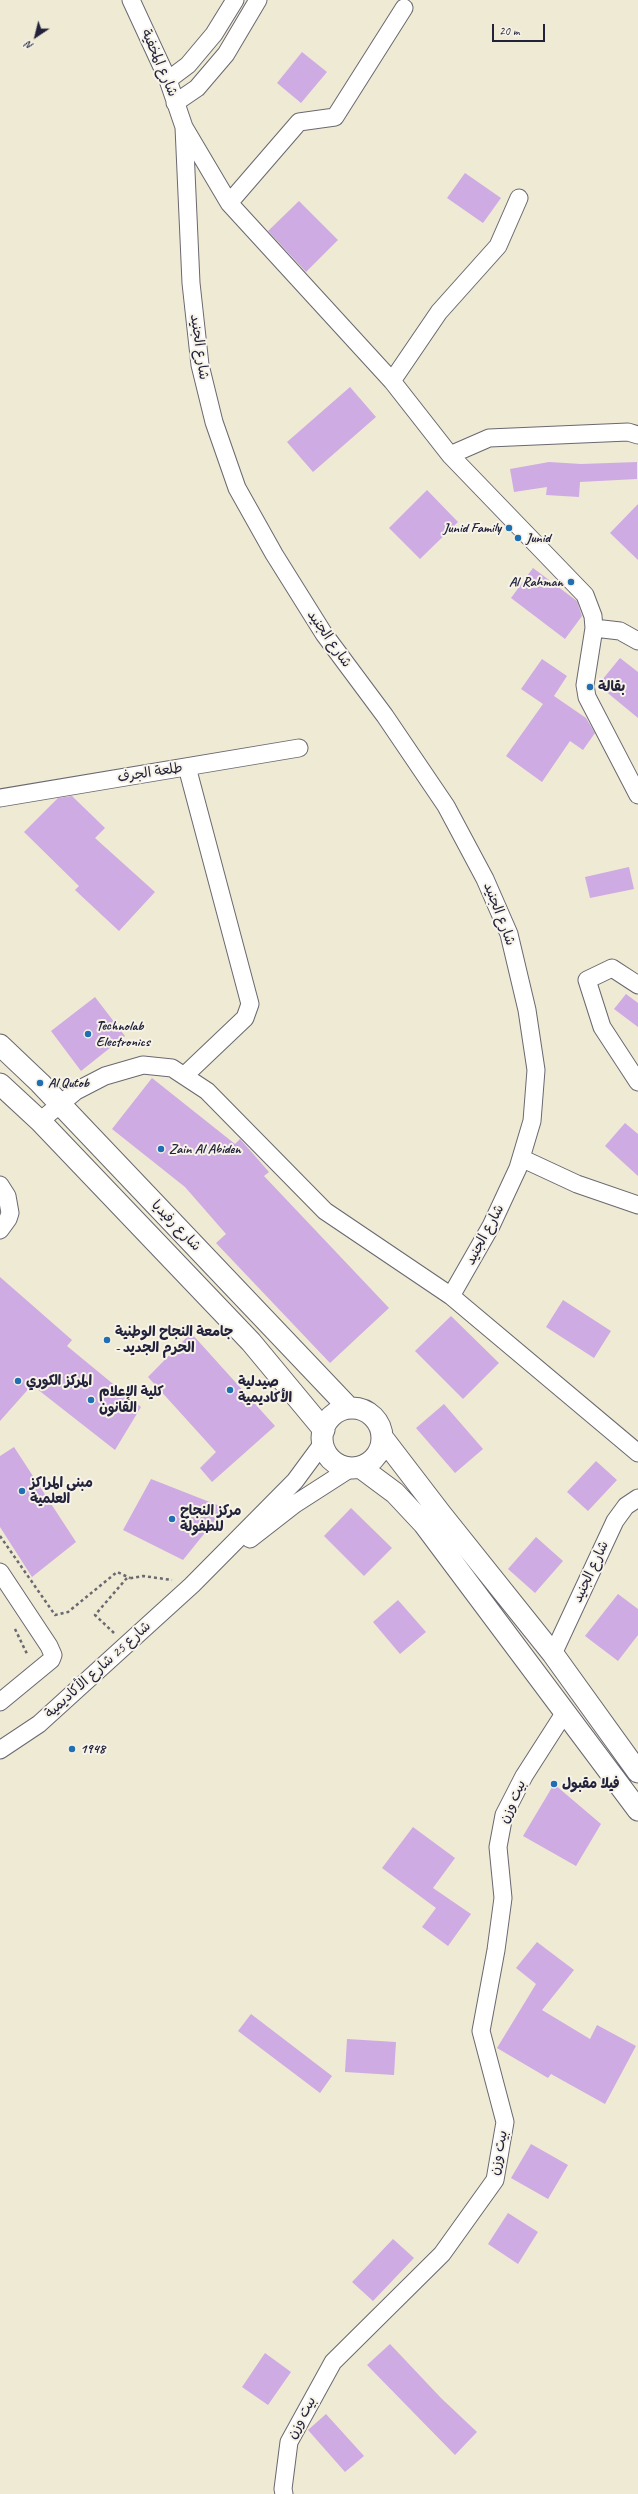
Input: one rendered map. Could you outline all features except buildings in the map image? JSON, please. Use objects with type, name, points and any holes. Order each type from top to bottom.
[{"type":"main road","name":"شارع رفيديا","points":[[0,1045],[60,1104],[349,1408]]},
{"type":"main road","name":"شارع رفيديا","points":[[0,1084],[40,1121],[251,1342],[323,1437]]},
{"type":"main road","points":[[638,1772],[553,1654],[441,1514],[382,1437],[375,1419],[368,1412],[349,1408],[332,1417],[323,1437],[332,1460],[356,1467],[395,1493],[424,1524],[638,1810]]},
{"type":"main road","points":[[356,1467],[376,1456],[381,1447],[382,1437]]},
{"type":"street","name":"شارع المخفية","points":[[131,0],[168,80],[184,127]]},
{"type":"street","points":[[168,80],[188,65],[214,34],[235,0]]},
{"type":"street","points":[[175,103],[198,88],[226,54],[258,0]]},
{"type":"street","points":[[229,203],[299,122],[335,117],[404,8]]},
{"type":"street","points":[[184,127],[229,203],[392,380],[450,455],[578,586],[590,605],[594,628],[585,685],[587,697],[638,795]]},
{"type":"street","name":"شارع الجنيد","points":[[184,127],[191,283],[200,365],[214,422],[238,488],[274,554],[324,634],[385,716],[446,806],[486,879],[509,934],[527,1010],[536,1070],[532,1121],[521,1158],[491,1226],[451,1296]]},
{"type":"street","points":[[392,380],[439,312],[498,246],[520,198]]},
{"type":"street","points":[[450,455],[489,438],[628,432],[638,435]]},
{"type":"street","points":[[594,628],[620,631],[638,641]]},
{"type":"street","name":"طلعة الجرف","points":[[0,798],[300,748]]},
{"type":"street","points":[[184,1076],[245,1018],[250,1004],[187,767]]},
{"type":"street","points":[[638,985],[612,968],[587,980],[602,1027],[638,1082]]},
{"type":"street","points":[[40,1121],[76,1091],[105,1076],[143,1065],[172,1068],[208,1090],[324,1211],[451,1296],[638,1453]]},
{"type":"street","points":[[521,1158],[577,1184],[638,1205]]},
{"type":"street","points":[[0,1185],[7,1196],[10,1212],[8,1219],[0,1230]]},
{"type":"street","points":[[192,1585],[295,1481],[323,1437]]},
{"type":"street","points":[[192,1585],[295,1504],[356,1467]]},
{"type":"street","name":"شارع الجنيد","points":[[553,1654],[615,1521],[626,1506],[638,1498]]},
{"type":"street","points":[[0,1572],[53,1654],[51,1660],[0,1702]]},
{"type":"street","name":"شارع 25 شارع الأكاديمية","points":[[0,1750],[39,1724],[192,1585]]},
{"type":"street","name":"بيت وزن","points":[[284,2494],[283,2489],[289,2442],[334,2362],[442,2254],[495,2180],[505,2122],[481,2031],[496,1950],[502,1898],[498,1847],[504,1816],[524,1776],[565,1712]]},
{"type":"path","points":[[0,1536],[55,1615],[68,1612],[117,1572],[130,1578],[160,1578],[192,1585]]},
{"type":"path","points":[[116,1637],[116,1634],[95,1615],[126,1579],[130,1578]]},
{"type":"path","points":[[12,1625],[25,1647],[28,1658]]},
{"type":"place","name":"Junid Family","points":[[509,528]]},
{"type":"place","name":"Junid","points":[[518,538]]},
{"type":"place","name":"Al Rahman","points":[[571,582]]},
{"type":"place","name":"بقالة","points":[[590,687]]},
{"type":"place","name":"Technolab Electronics","points":[[88,1034]]},
{"type":"place","name":"Al Qutob","points":[[40,1083]]},
{"type":"place","name":"Zain Al Abiden","points":[[161,1149]]},
{"type":"place","name":"جامعة النجاح الوطنية - الحرم الجديد","points":[[107,1340]]},
{"type":"place","name":"المركز الكوري","points":[[18,1381]]},
{"type":"place","name":"صيدلية الأكاديمية","points":[[230,1390]]},
{"type":"place","name":"كلية الإعلام القانون","points":[[91,1400]]},
{"type":"place","name":"مبنى المراكز العلمية","points":[[22,1491]]},
{"type":"place","name":"مركز النجاح للطفولة","points":[[172,1519]]},
{"type":"place","name":"1948","points":[[72,1749]]},
{"type":"place","name":"فيلا مقبول","points":[[554,1784]]}]
